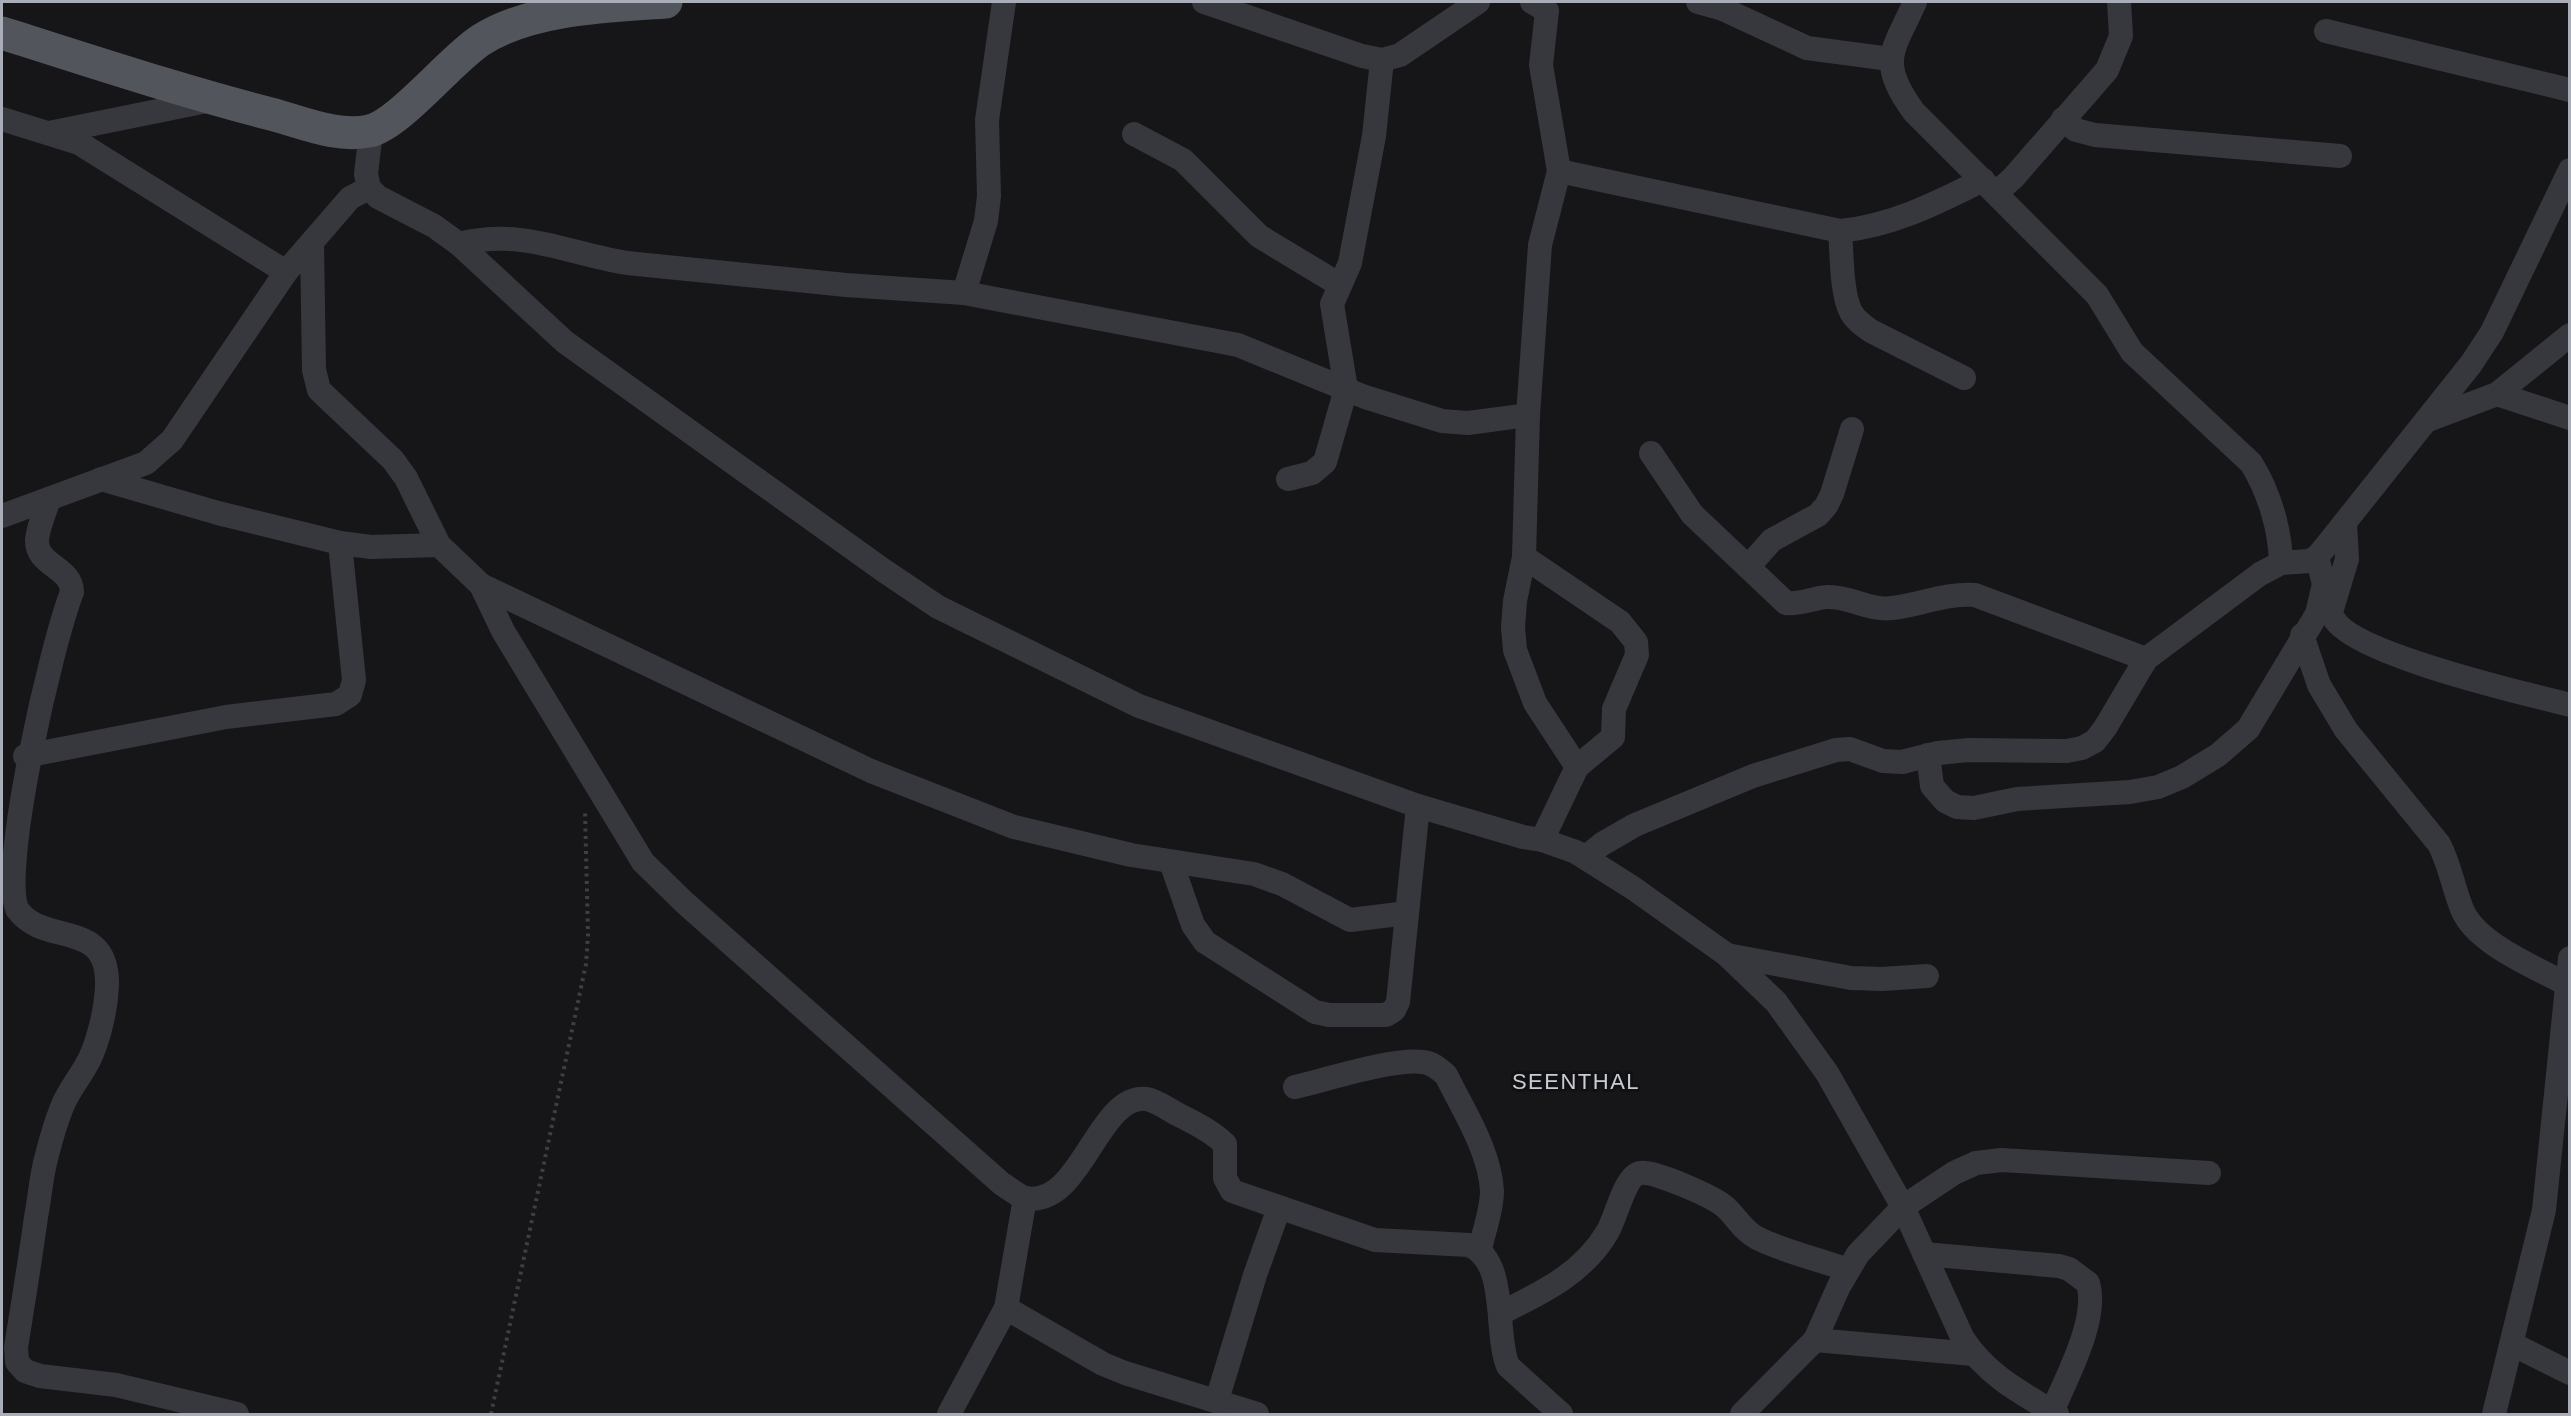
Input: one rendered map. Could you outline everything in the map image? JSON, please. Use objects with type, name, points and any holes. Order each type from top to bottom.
[{"type":"main road","points":[[2,33],[214,99],[333,130],[372,131],[393,118],[424,92],[454,59],[482,39],[504,28],[531,18],[617,5],[666,2]]},
{"type":"street","points":[[964,293],[986,221],[989,196],[987,120],[1004,2]]},
{"type":"street","points":[[1204,2],[1362,56],[1382,60],[1400,55],[1478,2]]},
{"type":"street","points":[[1698,2],[1723,9],[1807,48],[1890,59]]},
{"type":"street","points":[[1915,2],[1892,48],[1890,59],[1902,96],[1914,112],[2097,295],[2132,352],[2251,463],[2258,473],[2279,532],[2281,562]]},
{"type":"street","points":[[1559,171],[1840,231],[1861,229],[2013,178],[2106,70],[2121,36],[2119,2]]},
{"type":"street","points":[[1544,5],[1541,65],[1559,171],[1540,245],[1528,416],[1524,557],[1515,602],[1515,650],[1535,703],[1577,767]]},
{"type":"street","points":[[2326,31],[2570,90]]},
{"type":"street","points":[[1288,479],[1312,473],[1325,462],[1346,389],[1332,312],[1334,296],[1350,263],[1374,136],[1382,60]]},
{"type":"street","points":[[49,133],[214,99]]},
{"type":"street","points":[[2063,119],[2076,130],[2104,136],[2340,156]]},
{"type":"street","points":[[4,126],[49,133],[79,143],[286,272]]},
{"type":"street","points":[[372,131],[366,174],[369,188],[378,197],[434,226],[459,244],[565,342],[874,564],[938,607],[1139,706],[1418,806],[1523,837],[1542,840],[1586,857],[1727,955],[1776,1002],[1827,1073],[1903,1207],[1924,1254],[1962,1337],[1973,1354],[2005,1383],[2054,1413],[2084,1336],[2090,1302],[2088,1283],[2069,1269],[2059,1266],[1924,1254]]},
{"type":"street","points":[[1134,134],[1168,149],[1183,160],[1259,236],[1340,285]]},
{"type":"street","points":[[1586,857],[1602,844],[1635,825],[1752,776],[1836,750],[1850,749],[1892,762],[1969,750],[2067,751],[2082,748],[2094,741],[2105,728],[2146,659],[2259,574],[2281,562],[2300,563],[2317,556],[2345,523],[2471,364],[2492,332],[2570,170]]},
{"type":"street","points":[[2,516],[146,463],[172,440],[286,272],[350,198],[369,188]]},
{"type":"street","points":[[1840,231],[1847,298],[1850,311],[1858,321],[1871,331],[1964,378]]},
{"type":"street","points":[[459,244],[481,238],[523,238],[598,258],[627,263],[846,285],[964,293],[1238,345],[1346,389],[1454,423],[1528,416]]},
{"type":"street","points":[[312,243],[314,370],[319,390],[393,460],[406,478],[439,545],[481,585],[871,771],[1014,827],[1171,862],[1254,874],[1282,884],[1350,920],[1407,913]]},
{"type":"street","points":[[2426,421],[2497,394],[2570,335]]},
{"type":"street","points":[[2497,394],[2570,418]]},
{"type":"street","points":[[1748,567],[1772,540],[1818,515],[1826,506],[1852,429]]},
{"type":"street","points":[[1651,453],[1692,514],[1786,603],[1793,604],[1826,597],[1844,598],[1883,609],[1947,595],[1975,596],[2146,659]]},
{"type":"street","points":[[101,479],[340,543],[371,547],[439,545]]},
{"type":"street","points":[[49,499],[37,541],[39,552],[67,576],[72,583],[72,592],[25,756],[9,864],[9,889],[17,908],[28,920],[48,930],[77,936],[94,946],[106,964],[107,988],[100,1027],[90,1056],[62,1107],[46,1156],[16,1347],[17,1362],[25,1371],[40,1376],[116,1385],[237,1414]]},
{"type":"street","points":[[2345,523],[2347,559],[2331,612],[2333,620],[2340,628],[2385,651],[2421,664],[2570,705]]},
{"type":"street","points":[[25,756],[226,717],[326,706],[343,701],[350,694],[354,680],[340,543]]},
{"type":"street","points":[[1928,755],[1932,786],[1945,801],[1957,807],[1974,808],[2017,799],[2130,792],[2158,788],[2182,777],[2237,741],[2248,729],[2302,635],[2317,614],[2324,584],[2317,556]]},
{"type":"street","points":[[1524,557],[1620,622],[1636,642],[1637,655],[1614,709],[1613,737],[1599,752],[1577,767],[1542,840]]},
{"type":"street","points":[[481,585],[503,631],[643,862],[685,903],[1002,1184],[1025,1198],[1041,1197],[1058,1190],[1117,1112],[1131,1101],[1147,1099],[1207,1130],[1225,1144],[1225,1178],[1232,1191],[1375,1240],[1468,1245],[1480,1249]]},
{"type":"street","points":[[2302,635],[2319,685],[2346,730],[2439,843],[2448,863],[2462,911],[2472,925],[2486,939],[2566,984]]},
{"type":"street","points":[[1171,862],[1193,925],[1205,942],[1304,1007],[1329,1015],[1376,1016],[1394,1010],[1398,1002],[1418,806]]},
{"type":"street","points":[[1727,955],[1851,978],[1882,979],[1927,976]]},
{"type":"street","points":[[2494,1414],[2538,1243],[2558,1178],[2566,984],[2570,958]]},
{"type":"street","points":[[1295,1087],[1377,1067],[1420,1061],[1438,1068],[1446,1076],[1476,1136],[1489,1175],[1492,1192],[1480,1249],[1490,1268],[1501,1312],[1504,1356],[1508,1366],[1551,1412]]},
{"type":"street","points":[[1742,1414],[1815,1340],[1858,1254],[1903,1207],[1954,1173],[1976,1163],[2002,1160],[2209,1173]]},
{"type":"street","points":[[1501,1312],[1544,1292],[1583,1264],[1607,1232],[1630,1178],[1640,1173],[1653,1174],[1714,1200],[1724,1206],[1743,1228],[1760,1239],[1848,1270]]},
{"type":"street","points":[[949,1414],[1005,1308],[1025,1198]]},
{"type":"street","points":[[1217,1400],[1254,1275],[1279,1208]]},
{"type":"street","points":[[1005,1308],[1118,1370],[1257,1414]]},
{"type":"street","points":[[1815,1340],[1973,1354]]},
{"type":"street","points":[[2512,1344],[2570,1373]]},
{"type":"path","points":[[491,1414],[586,964],[588,935],[584,765]]},
{"type":"district","name":"SEENTHAL","points":[[1576,1081]]}]
